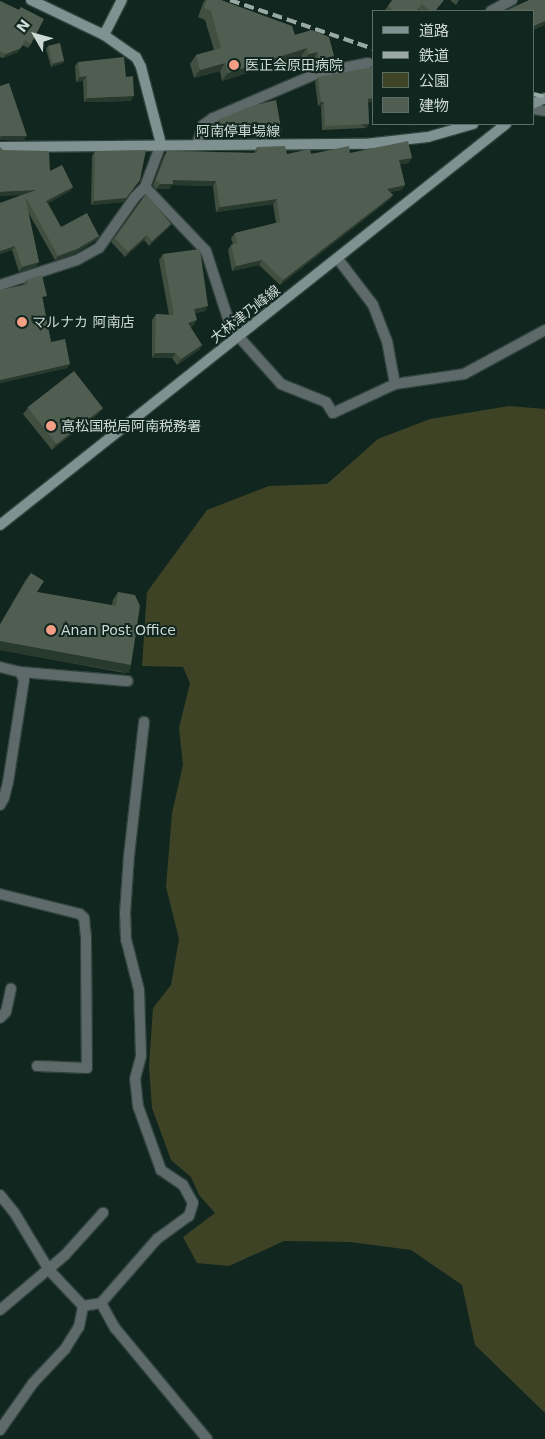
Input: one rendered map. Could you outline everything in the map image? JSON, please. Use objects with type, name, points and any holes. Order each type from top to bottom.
[{"type":"main road","points":[[31,0],[104,35],[128,50],[138,62],[161,144]]},
{"type":"main road","points":[[104,35],[122,0]]},
{"type":"main road","name":"阿南停車場線","points":[[0,147],[161,144],[365,144],[428,137],[470,125]]},
{"type":"main road","name":"大林津乃峰線","points":[[0,525],[505,125]]},
{"type":"street","points":[[493,10],[512,0]]},
{"type":"street","points":[[197,144],[203,125],[213,118],[318,73],[368,63]]},
{"type":"street","points":[[0,285],[77,260],[98,248],[135,197],[145,187],[161,144]]},
{"type":"street","points":[[145,187],[206,251],[227,321],[238,336],[282,384],[326,402],[333,413],[396,384],[464,374],[545,330]]},
{"type":"street","points":[[338,259],[373,305],[387,342],[396,384]]},
{"type":"street","points":[[0,667],[20,672],[128,681]]},
{"type":"street","points":[[0,805],[8,782],[24,680],[20,672]]},
{"type":"street","points":[[83,1306],[101,1303],[157,1239],[188,1216],[192,1203],[183,1185],[161,1170],[138,1106],[135,1079],[141,1056],[139,990],[126,939],[125,914],[129,856],[144,722]]},
{"type":"street","points":[[0,894],[80,914],[84,918],[86,936],[88,1068],[37,1066]]},
{"type":"street","points":[[0,1018],[6,1012],[11,989]]},
{"type":"street","points":[[0,1195],[14,1212],[49,1270],[83,1306]]},
{"type":"street","points":[[0,1310],[49,1270],[103,1213]]},
{"type":"street","points":[[101,1303],[116,1328],[207,1439]]},
{"type":"street","points":[[0,1430],[33,1383],[65,1349],[79,1327],[83,1306]]},
{"type":"green space","points":[[509,406],[545,409],[545,1413],[475,1345],[462,1285],[411,1250],[350,1242],[284,1241],[229,1266],[197,1263],[183,1237],[215,1213],[199,1195],[191,1177],[171,1160],[152,1108],[149,1066],[153,1008],[171,985],[179,939],[166,887],[172,813],[183,765],[179,728],[190,683],[183,667],[142,666],[147,592],[207,510],[269,486],[327,484],[378,439],[430,419]]},
{"type":"building","points":[[207,0],[221,0],[292,26],[295,35],[312,30],[329,37],[334,56],[319,59],[318,52],[309,54],[307,48],[228,73],[225,63],[200,70],[196,55],[221,48],[211,11],[204,8]]},
{"type":"building","points":[[392,0],[444,0],[436,10],[430,10],[422,4],[417,10],[393,10],[388,6]]},
{"type":"building","points":[[529,0],[545,0],[545,21],[535,26],[535,10],[507,10]]},
{"type":"building","points":[[0,1],[19,10],[21,7],[44,19],[31,44],[25,40],[21,48],[6,54],[0,51]]},
{"type":"building","points":[[60,43],[64,61],[52,63],[48,46]]},
{"type":"building","points":[[124,57],[126,77],[133,76],[134,96],[87,98],[87,76],[80,77],[78,62]]},
{"type":"building","points":[[372,67],[372,98],[368,99],[369,124],[325,126],[324,102],[321,102],[318,77]]},
{"type":"building","points":[[9,83],[27,136],[0,137],[0,86]]},
{"type":"building","points":[[276,100],[282,133],[257,133],[258,128],[218,128],[220,119],[252,106]]},
{"type":"building","points":[[408,141],[412,158],[399,160],[405,185],[387,189],[393,195],[283,280],[262,260],[236,266],[231,245],[237,243],[235,233],[280,222],[277,199],[220,207],[216,181],[173,180],[173,184],[160,184],[156,180],[167,151],[257,153],[257,147],[285,146],[287,154],[310,149],[311,154],[349,146],[350,153]]},
{"type":"building","points":[[0,147],[3,150],[49,151],[50,171],[62,165],[73,187],[46,201],[61,227],[87,213],[99,236],[77,249],[58,256],[25,196],[39,262],[22,267],[15,246],[0,251],[0,203],[36,190],[0,192]]},
{"type":"building","points":[[146,150],[140,180],[126,198],[94,201],[95,151]]},
{"type":"building","points":[[146,194],[171,224],[152,241],[147,235],[128,252],[115,238]]},
{"type":"building","points":[[200,249],[208,306],[194,309],[197,320],[188,323],[202,345],[181,359],[176,353],[155,353],[156,314],[174,315],[163,254]]},
{"type":"building","name":"マルナカ 阿南店","points":[[42,275],[47,296],[42,297],[51,342],[65,339],[70,364],[0,380],[0,290],[28,284],[26,280]]},
{"type":"building","points":[[74,371],[103,408],[56,444],[28,407]]},
{"type":"building","points":[[31,573],[44,581],[37,592],[116,606],[118,592],[135,595],[140,606],[131,665],[0,641],[0,625]]},
{"type":"railway","points":[[230,0],[372,48]]},
{"type":"railway","points":[[535,94],[545,97]]},
{"type":"place","name":"医正会原田病院","points":[[234,65]]},
{"type":"place","name":"マルナカ 阿南店","points":[[22,322]]},
{"type":"place","name":"高松国税局阿南税務署","points":[[51,426]]},
{"type":"place","name":"Anan Post Office","points":[[51,630]]}]
